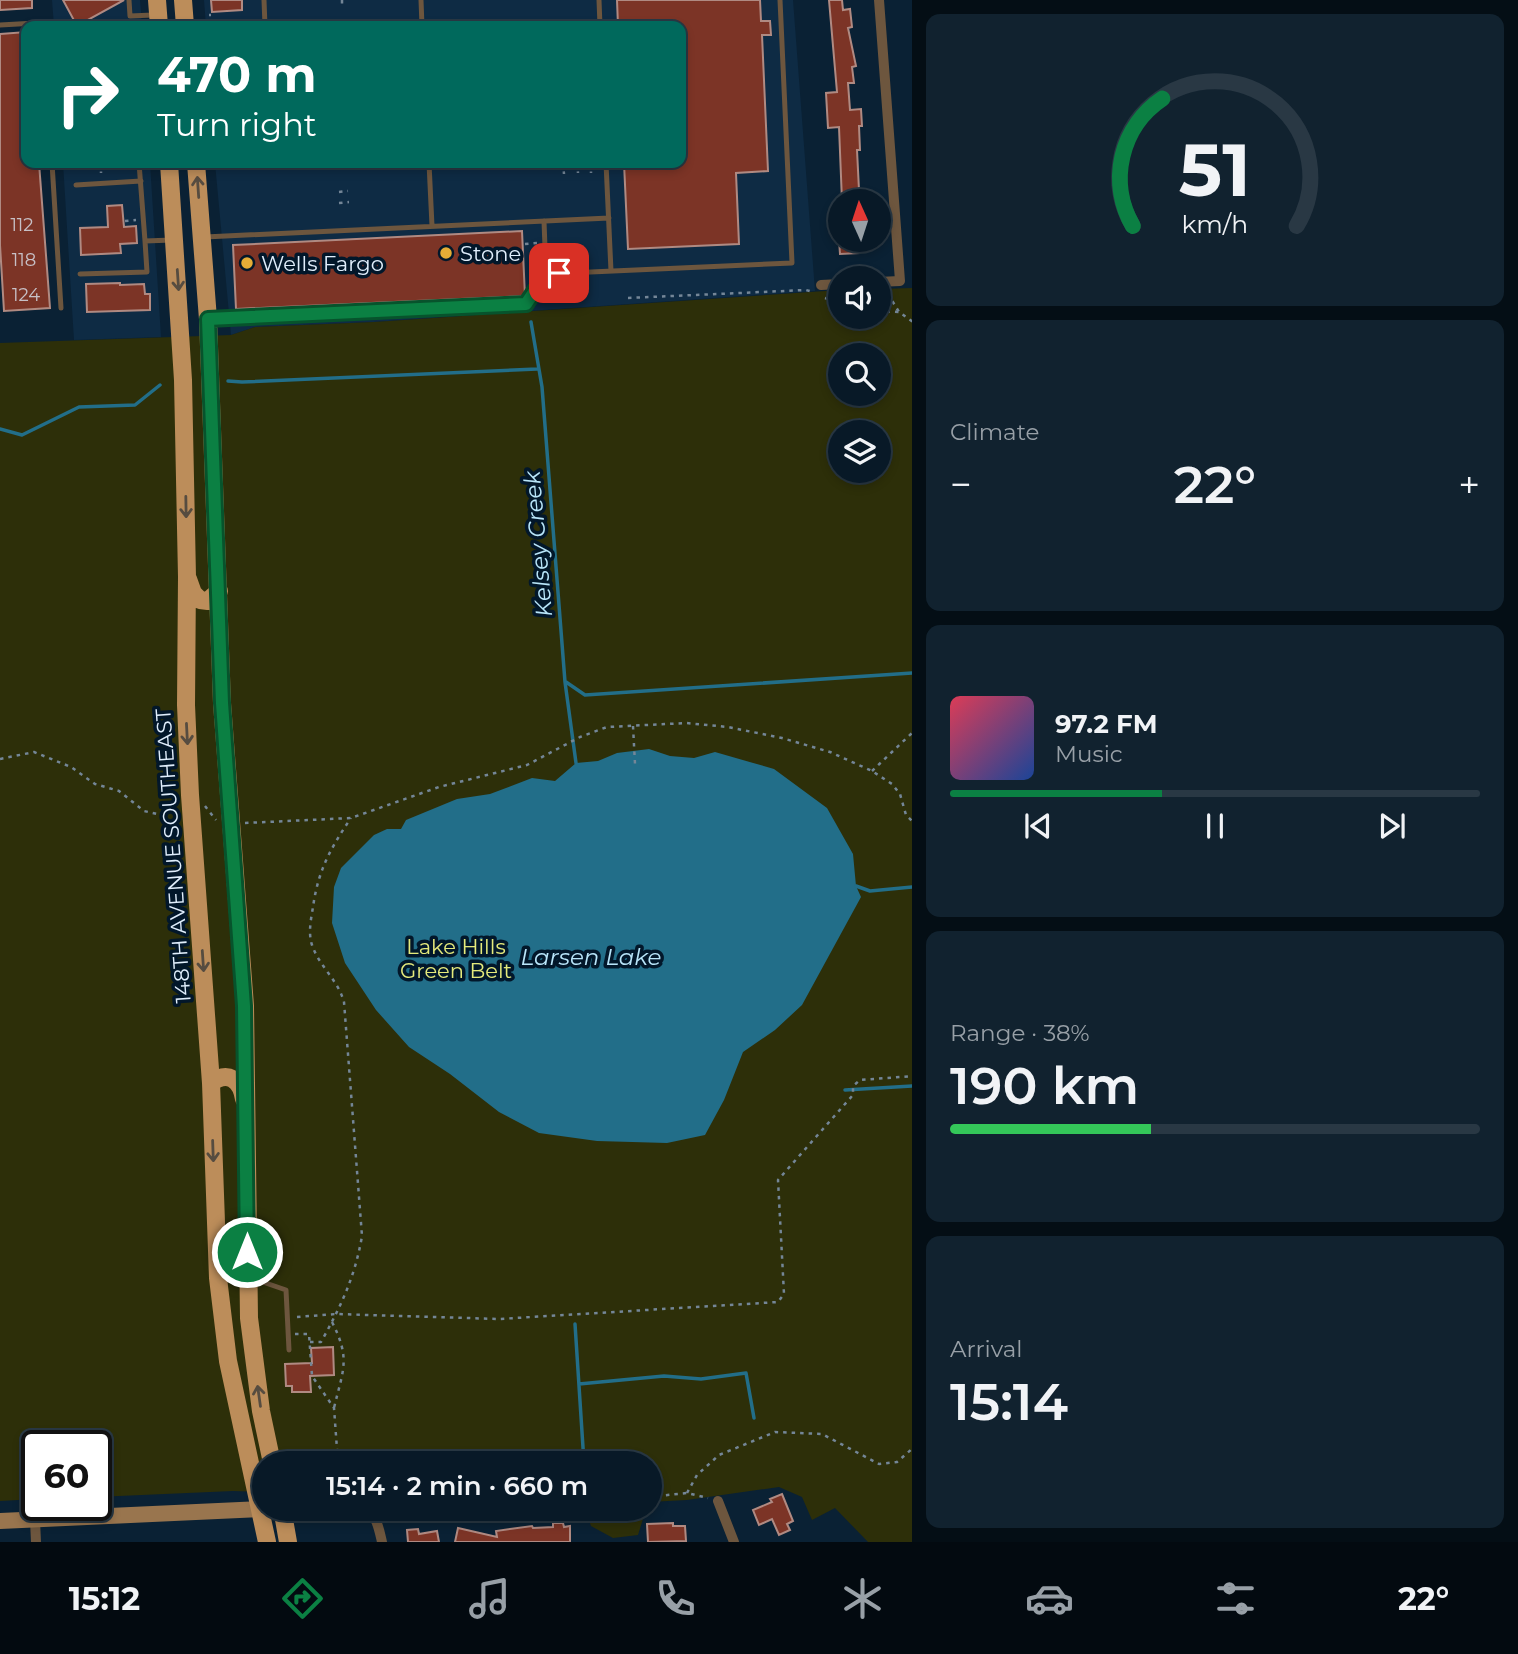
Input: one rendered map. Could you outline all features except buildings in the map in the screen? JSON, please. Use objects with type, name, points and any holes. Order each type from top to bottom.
[{"type":"main road","points":[[183,0],[185,21]]},
{"type":"main road","name":"148TH AVENUE SOUTHEAST","points":[[169,168],[183,380],[188,756],[211,1083],[218,1278],[228,1361],[252,1462]]},
{"type":"main road","points":[[196,168],[208,319],[222,703],[244,1006],[247,1280],[253,1358],[269,1451]]},
{"type":"main road","points":[[187,577],[193,593],[200,600],[208,601],[219,591]]},
{"type":"main road","points":[[211,1083],[225,1076],[233,1078],[243,1089],[246,1112]]},
{"type":"main road","name":"148TH AVENUE SOUTHEAST","points":[[264,1521],[267,1542]]},
{"type":"main road","points":[[285,1521],[289,1542]]},
{"type":"street","points":[[879,0],[900,281],[891,282]]},
{"type":"street","points":[[821,285],[828,285]]},
{"type":"street","points":[[718,1501],[731,1537],[719,1542]]},
{"type":"street","points":[[112,1516],[252,1510]]},
{"type":"street","points":[[0,1521],[21,1520]]},
{"type":"street","points":[[35,1521],[36,1542]]},
{"type":"street","points":[[375,1521],[382,1542]]},
{"type":"lane","points":[[129,0],[130,16],[158,14]]},
{"type":"lane","points":[[264,0],[265,21]]},
{"type":"lane","points":[[421,0],[422,21]]},
{"type":"lane","points":[[599,0],[600,21]]},
{"type":"lane","points":[[546,274],[792,262],[780,0]]},
{"type":"lane","points":[[0,25],[21,24]]},
{"type":"lane","points":[[52,168],[61,308]]},
{"type":"lane","points":[[80,274],[147,272],[140,168]]},
{"type":"lane","points":[[429,168],[432,226]]},
{"type":"lane","points":[[606,168],[611,271]]},
{"type":"lane","points":[[76,185],[141,181]]},
{"type":"lane","points":[[202,237],[609,218]]},
{"type":"lane","points":[[208,319],[526,304],[546,274],[544,221]]},
{"type":"lane","points":[[145,241],[175,240]]},
{"type":"lane","points":[[247,1280],[257,1280],[286,1290],[289,1350]]},
{"type":"path","points":[[342,0],[342,7]]},
{"type":"path","points":[[101,168],[101,176]]},
{"type":"path","points":[[564,168],[564,174]]},
{"type":"path","points":[[578,168],[578,173]]},
{"type":"path","points":[[592,168],[592,173]]},
{"type":"path","points":[[339,192],[348,191]]},
{"type":"path","points":[[339,202],[349,202]]},
{"type":"path","points":[[125,220],[138,220]]},
{"type":"path","points":[[525,244],[537,243]]},
{"type":"path","points":[[628,298],[806,290],[828,298]]},
{"type":"path","points":[[891,298],[899,312],[912,322]]},
{"type":"path","points":[[891,312],[899,312]]},
{"type":"path","points":[[244,823],[351,818],[439,788],[527,765],[607,726],[686,723],[728,727],[782,738],[830,752],[872,771],[892,784],[900,794],[906,815],[912,822]]},
{"type":"path","points":[[633,726],[635,764]]},
{"type":"path","points":[[872,771],[912,732]]},
{"type":"path","points":[[0,759],[34,752],[71,767],[95,784],[120,792],[144,811],[157,814],[177,808]]},
{"type":"path","points":[[199,805],[208,808],[220,825]]},
{"type":"path","points":[[310,1342],[321,1342],[336,1314],[357,1266],[362,1236],[344,1002],[340,988],[312,946],[310,925],[318,877],[327,856],[351,818]]},
{"type":"path","points":[[288,1317],[336,1314],[499,1319],[778,1302],[784,1294],[778,1180],[853,1094],[853,1086],[860,1080],[912,1076]]},
{"type":"path","points":[[332,1322],[341,1340],[345,1358],[334,1408],[337,1451]]},
{"type":"path","points":[[289,1335],[309,1334],[312,1376],[334,1408]]},
{"type":"path","points":[[687,1493],[697,1475],[719,1455],[775,1432],[822,1434],[879,1464],[897,1462],[912,1448]]},
{"type":"path","points":[[662,1496],[687,1493],[718,1501]]},
{"type":"shaded area","points":[[52,0],[140,0],[142,21],[54,21]]},
{"type":"shaded area","points":[[204,0],[793,0],[815,291],[374,322],[255,327],[231,335],[215,168],[686,168],[686,21],[206,21]]},
{"type":"shaded area","points":[[63,168],[150,168],[161,337],[74,340]]},
{"type":"green space","name":"Lake Hills Green Belt","points":[[912,288],[912,1542],[868,1542],[835,1508],[812,1520],[802,1497],[779,1487],[662,1501],[662,1451],[252,1451],[252,1492],[112,1496],[112,1430],[21,1430],[21,1500],[0,1501],[0,343],[231,335],[255,327],[374,322],[828,291],[828,329],[891,329],[891,289]]},
{"type":"green space","points":[[589,1521],[642,1521],[638,1535],[613,1538],[591,1526]]},
{"type":"water","name":"Larsen Lake","points":[[649,749],[670,756],[694,758],[715,752],[774,769],[827,808],[853,854],[856,886],[861,897],[802,1005],[775,1030],[743,1052],[724,1100],[705,1135],[667,1143],[597,1141],[539,1133],[499,1112],[450,1074],[409,1047],[376,1010],[345,963],[332,923],[334,887],[341,868],[374,835],[387,829],[401,829],[406,820],[457,799],[490,794],[532,778],[555,781],[576,763],[598,761],[617,753]]},
{"type":"waterway","name":"Kelsey Creek","points":[[531,322],[542,387],[565,682],[576,763]]},
{"type":"waterway","points":[[228,381],[537,369]]},
{"type":"waterway","points":[[0,429],[22,435],[79,407],[135,405],[160,385]]},
{"type":"waterway","points":[[566,682],[585,695],[912,673]]},
{"type":"waterway","name":"Kelsey Creek","points":[[856,886],[870,891],[912,887]]},
{"type":"waterway","points":[[845,1090],[912,1086]]},
{"type":"waterway","points":[[575,1324],[583,1451]]},
{"type":"waterway","points":[[579,1384],[664,1376],[701,1379],[746,1373],[754,1418]]},
{"type":"place","name":"Stone","points":[[446,253]]},
{"type":"place","name":"Wells Fargo","points":[[247,263]]},
{"type":"route","points":[[247,1252],[244,1006],[222,703],[208,319],[526,304],[546,274],[559,273]]}]
